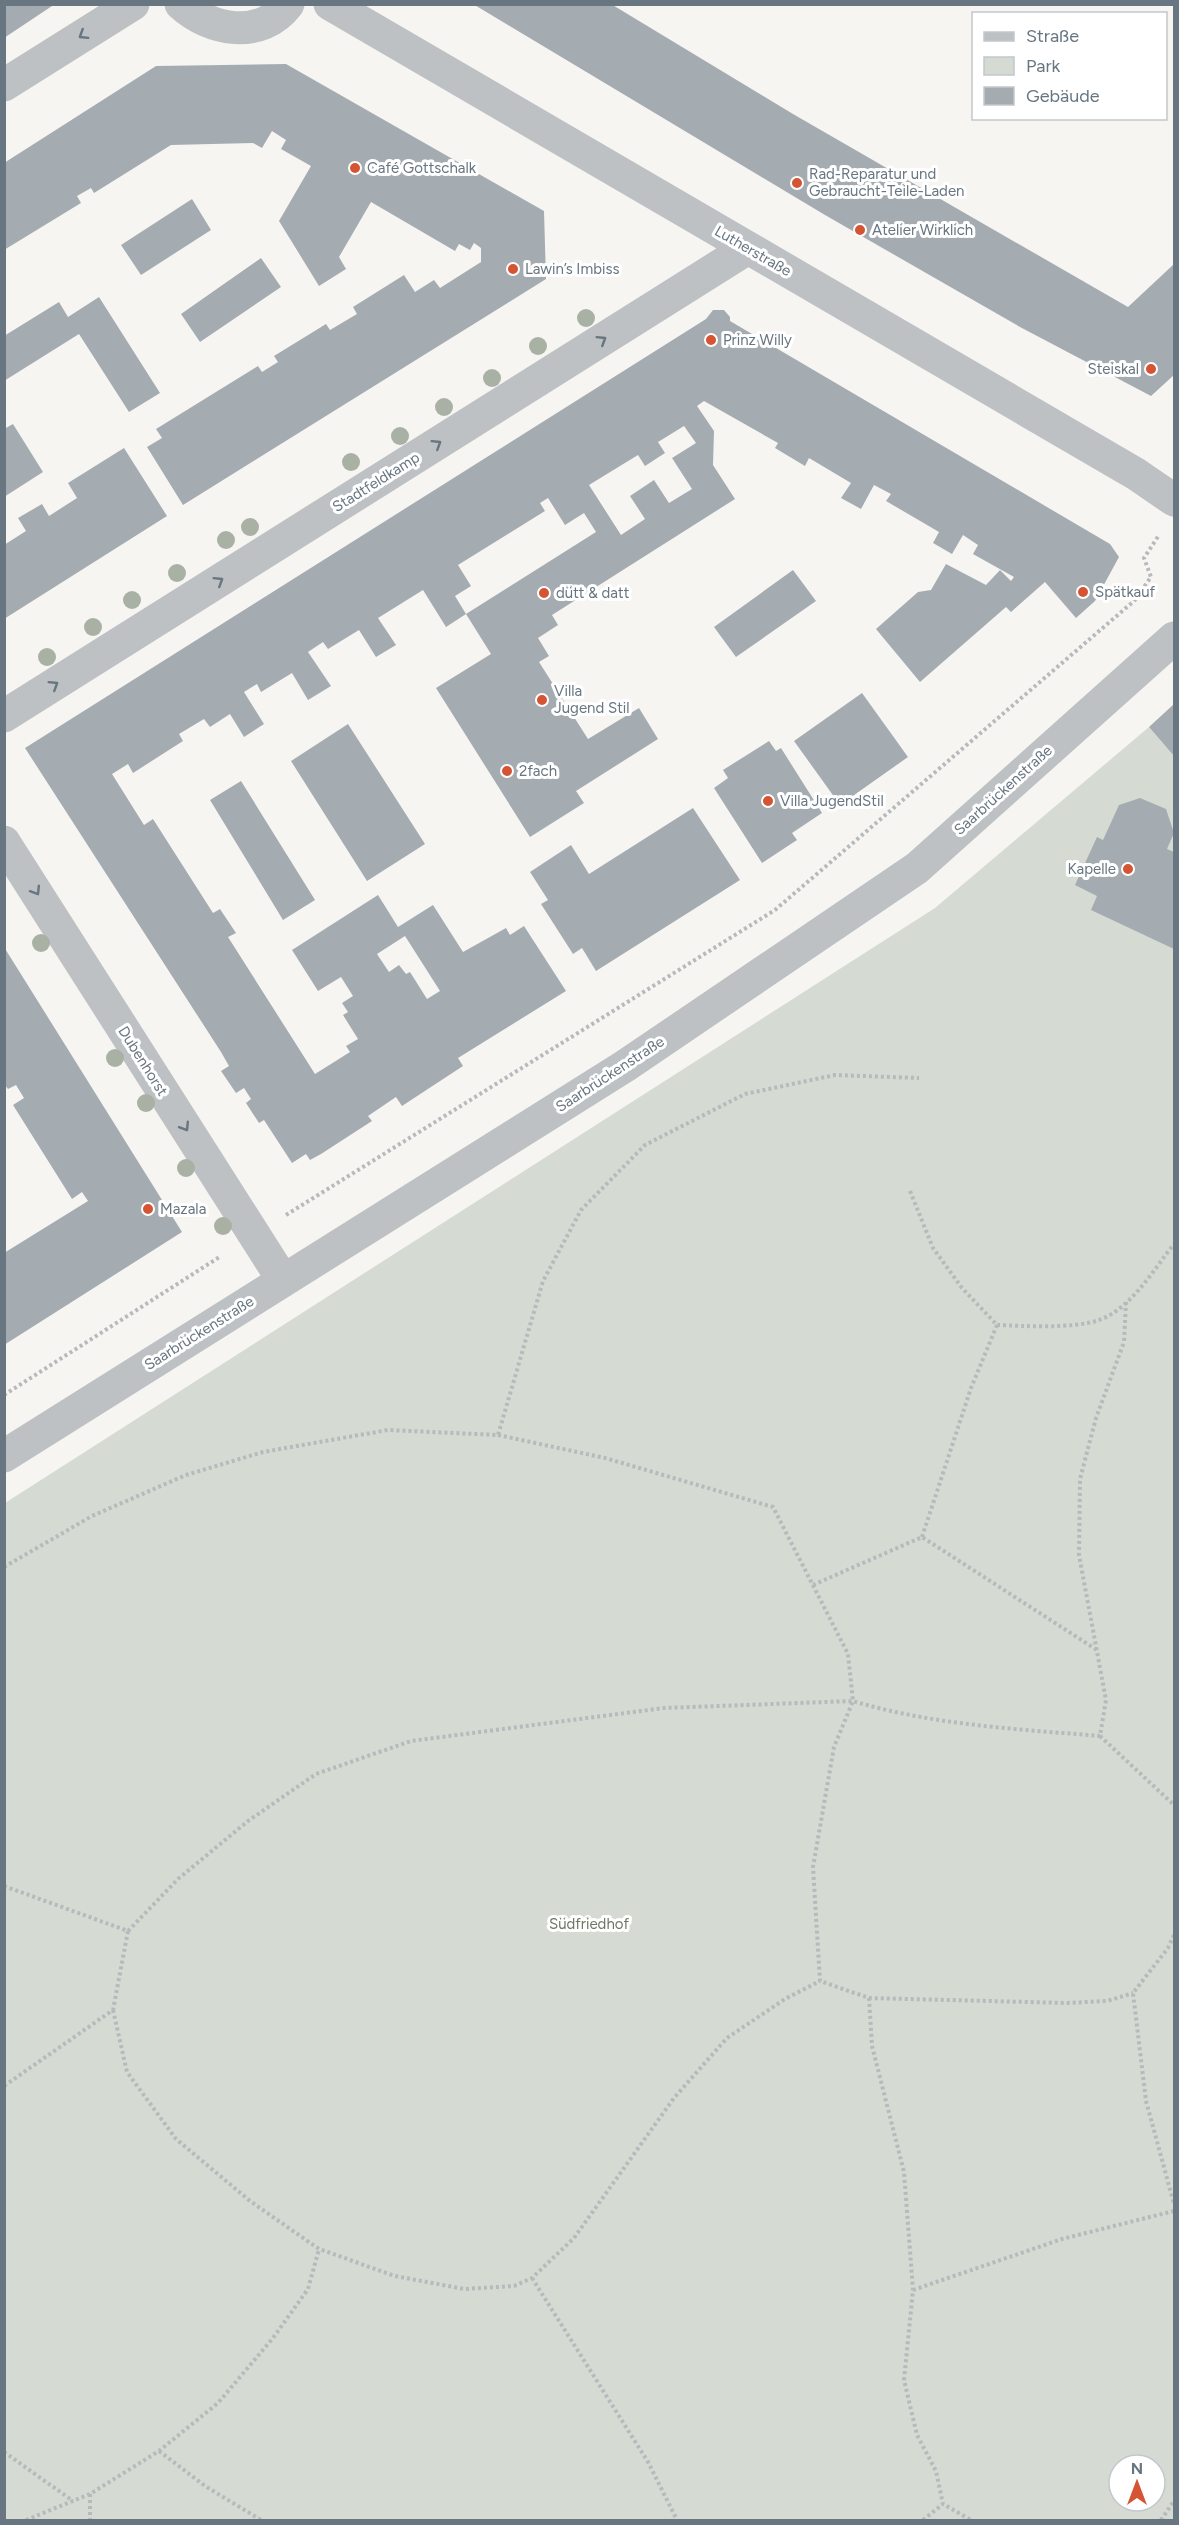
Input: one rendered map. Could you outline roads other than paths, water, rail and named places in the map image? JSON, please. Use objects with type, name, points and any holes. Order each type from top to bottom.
[{"type":"street","points":[[4,85],[133,4]]},
{"type":"street","points":[[181,4],[205,22],[232,29],[260,24],[288,4]]},
{"type":"street","name":"Lutherstraße","points":[[330,4],[1136,474],[1168,514]]},
{"type":"street","name":"Stadtfeldkamp","points":[[4,716],[748,248]]},
{"type":"street","name":"Saarbrückenstraße","points":[[4,1456],[625,1066],[917,867],[1174,638]]},
{"type":"street","name":"Dubenhorst","points":[[4,842],[283,1280]]},
{"type":"place","name":"Café Gottschalk","points":[[355,168]]},
{"type":"place","name":"Rad-Reparatur und Gebraucht-Teile-Laden","points":[[797,183]]},
{"type":"place","name":"Atelier Wirklich","points":[[860,230]]},
{"type":"place","name":"Lawin’s Imbiss","points":[[513,269]]},
{"type":"place","name":"Prinz Willy","points":[[711,340]]},
{"type":"place","name":"Steiskal","points":[[1151,369]]},
{"type":"place","name":"Spätkauf","points":[[1083,592]]},
{"type":"place","name":"dütt & datt","points":[[544,593]]},
{"type":"place","name":"Villa Jugend Stil","points":[[542,700]]},
{"type":"place","name":"2fach","points":[[507,771]]},
{"type":"place","name":"Villa JugendStil","points":[[768,801]]},
{"type":"place","name":"Kapelle","points":[[1128,869]]},
{"type":"place","name":"Mazala","points":[[148,1209]]},
{"type":"park label","name":"Südfriedhof","points":[[589,1924]]}]
